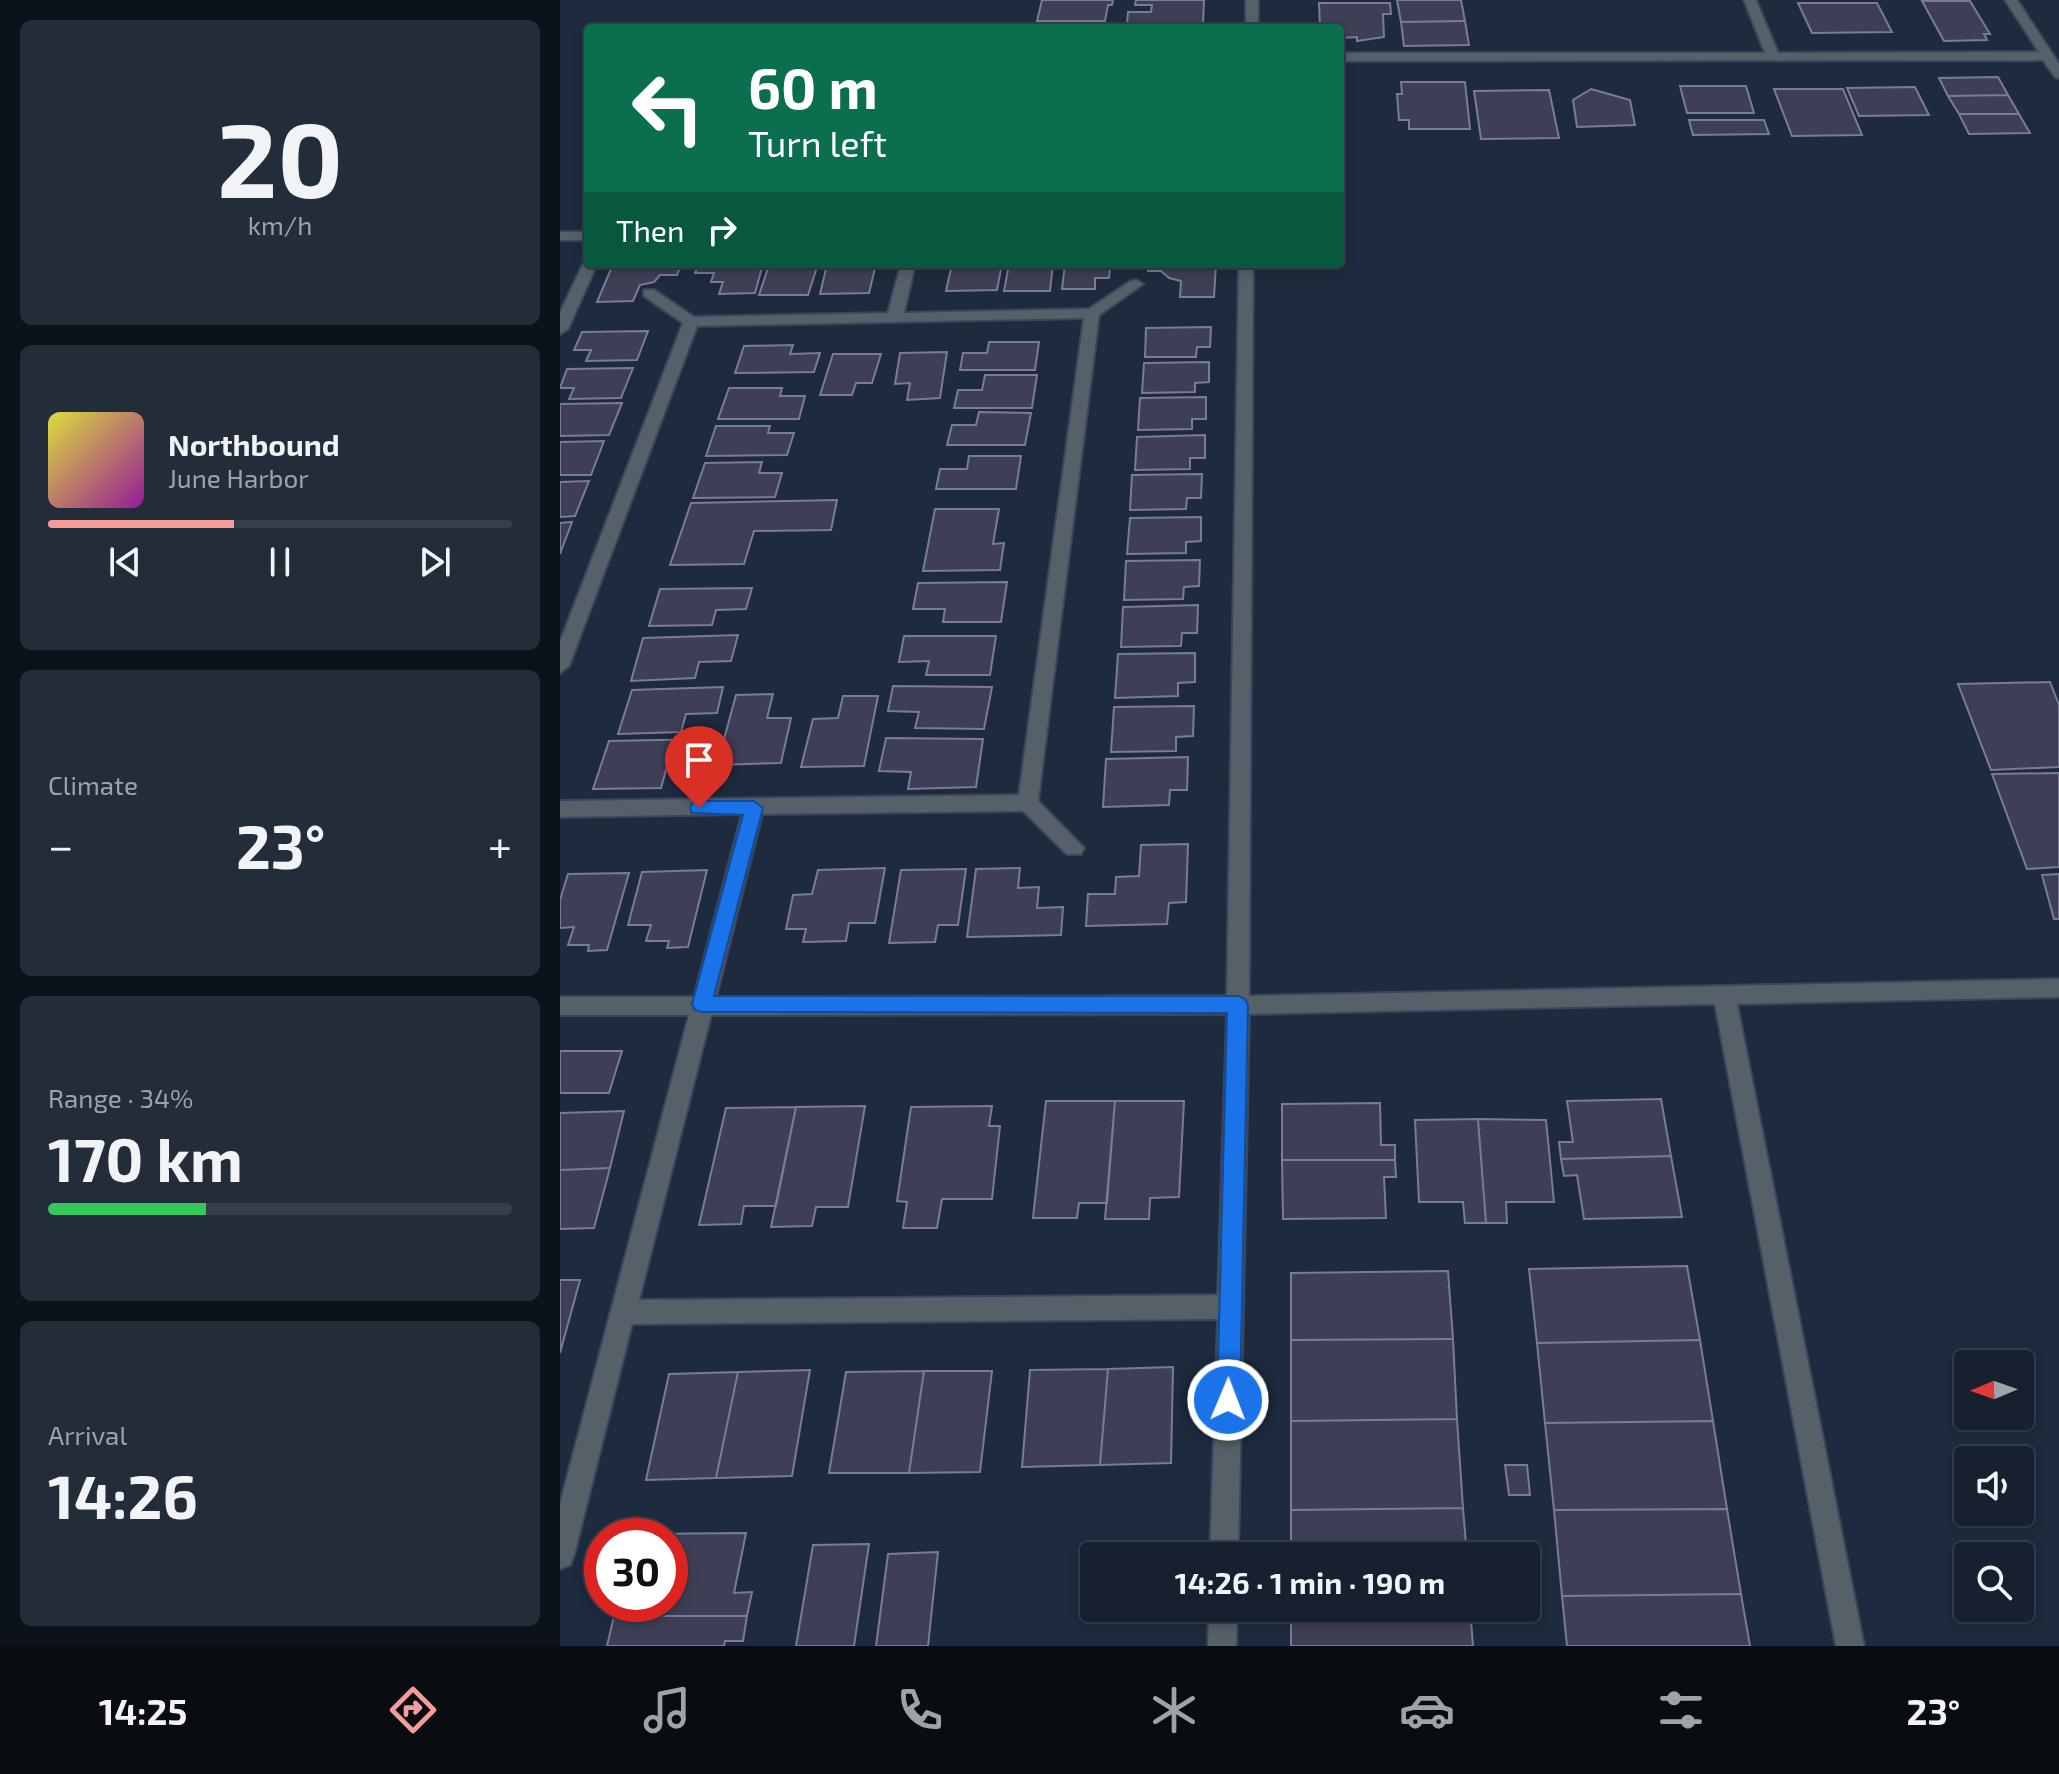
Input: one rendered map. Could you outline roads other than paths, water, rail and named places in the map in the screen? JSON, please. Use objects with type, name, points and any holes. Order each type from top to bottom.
[{"type":"street","points":[[1252,0],[1252,24]]},
{"type":"street","points":[[1750,0],[1773,56]]},
{"type":"street","points":[[2011,0],[2059,74]]},
{"type":"street","points":[[1344,57],[2047,56]]},
{"type":"street","points":[[560,236],[584,236]]},
{"type":"street","points":[[560,329],[588,268]]},
{"type":"street","points":[[895,317],[907,268]]},
{"type":"street","points":[[1224,1542],[1238,1005],[1246,268]]},
{"type":"street","points":[[649,293],[691,322],[1092,313],[1136,284]]},
{"type":"street","points":[[1028,803],[1092,313]]},
{"type":"street","points":[[560,666],[691,322]]},
{"type":"street","points":[[560,809],[1028,803],[1074,848]]},
{"type":"street","points":[[560,1555],[754,808]]},
{"type":"street","points":[[560,1006],[1238,1005],[2059,988]]},
{"type":"street","points":[[1724,993],[1850,1646]]},
{"type":"street","points":[[623,1312],[1230,1307]]},
{"type":"street","points":[[1222,1646],[1223,1622]]}]
